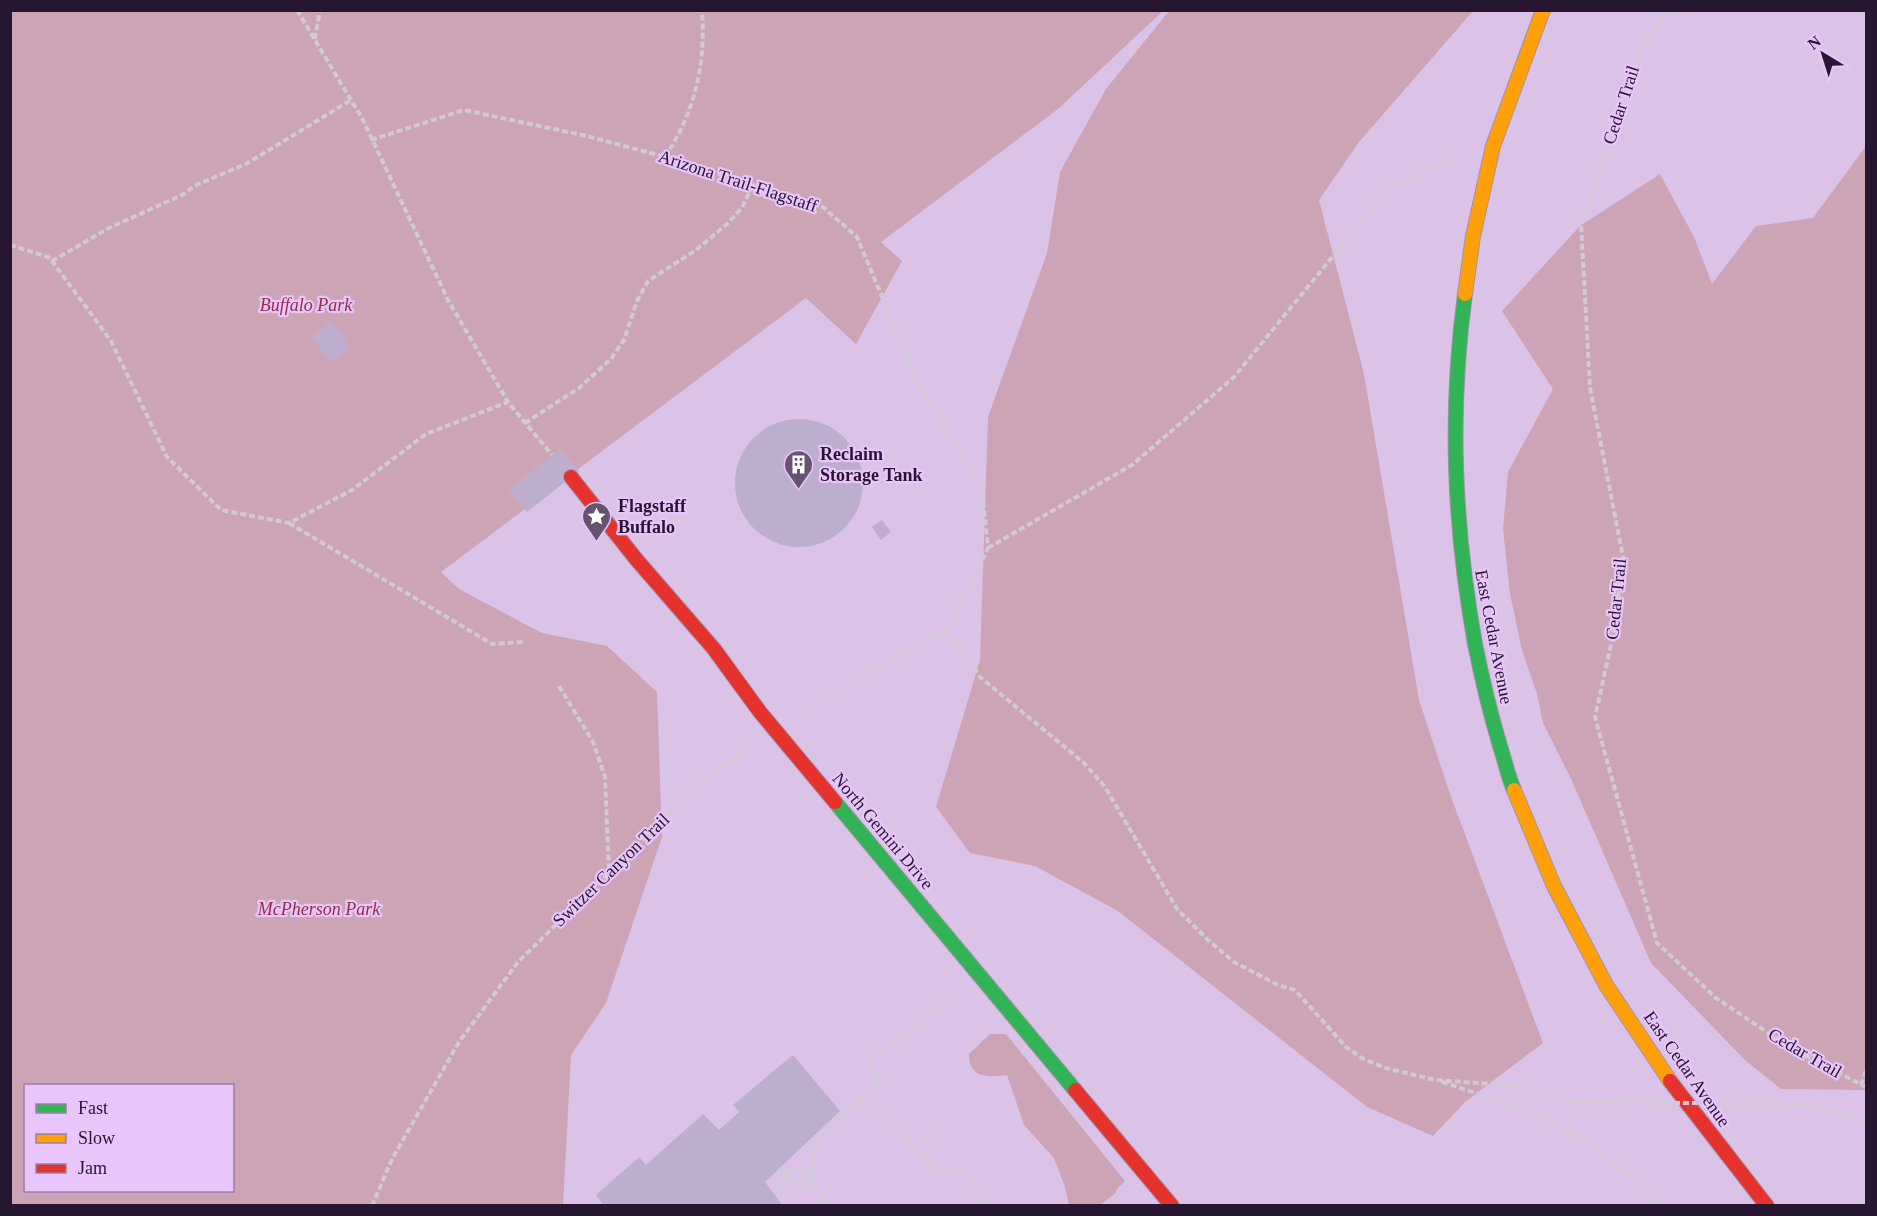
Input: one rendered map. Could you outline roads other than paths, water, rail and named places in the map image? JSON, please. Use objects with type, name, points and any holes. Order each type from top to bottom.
[{"type":"main road","name":"East Cedar Avenue","points":[[1543,10],[1493,146],[1473,236],[1460,331],[1454,443],[1458,529],[1467,599],[1484,692],[1512,785],[1554,886],[1606,985],[1662,1070],[1767,1206]]},
{"type":"main road","name":"North Gemini Drive","points":[[571,477],[636,560],[714,649],[774,729],[1172,1206]]},
{"type":"place","name":"Reclaim Storage Tank","points":[[799,490]]},
{"type":"place","name":"Flagstaff Buffalo","points":[[597,542]]},
{"type":"park label","name":"Buffalo Park","points":[[306,305]]},
{"type":"park label","name":"McPherson Park","points":[[319,909]]}]
